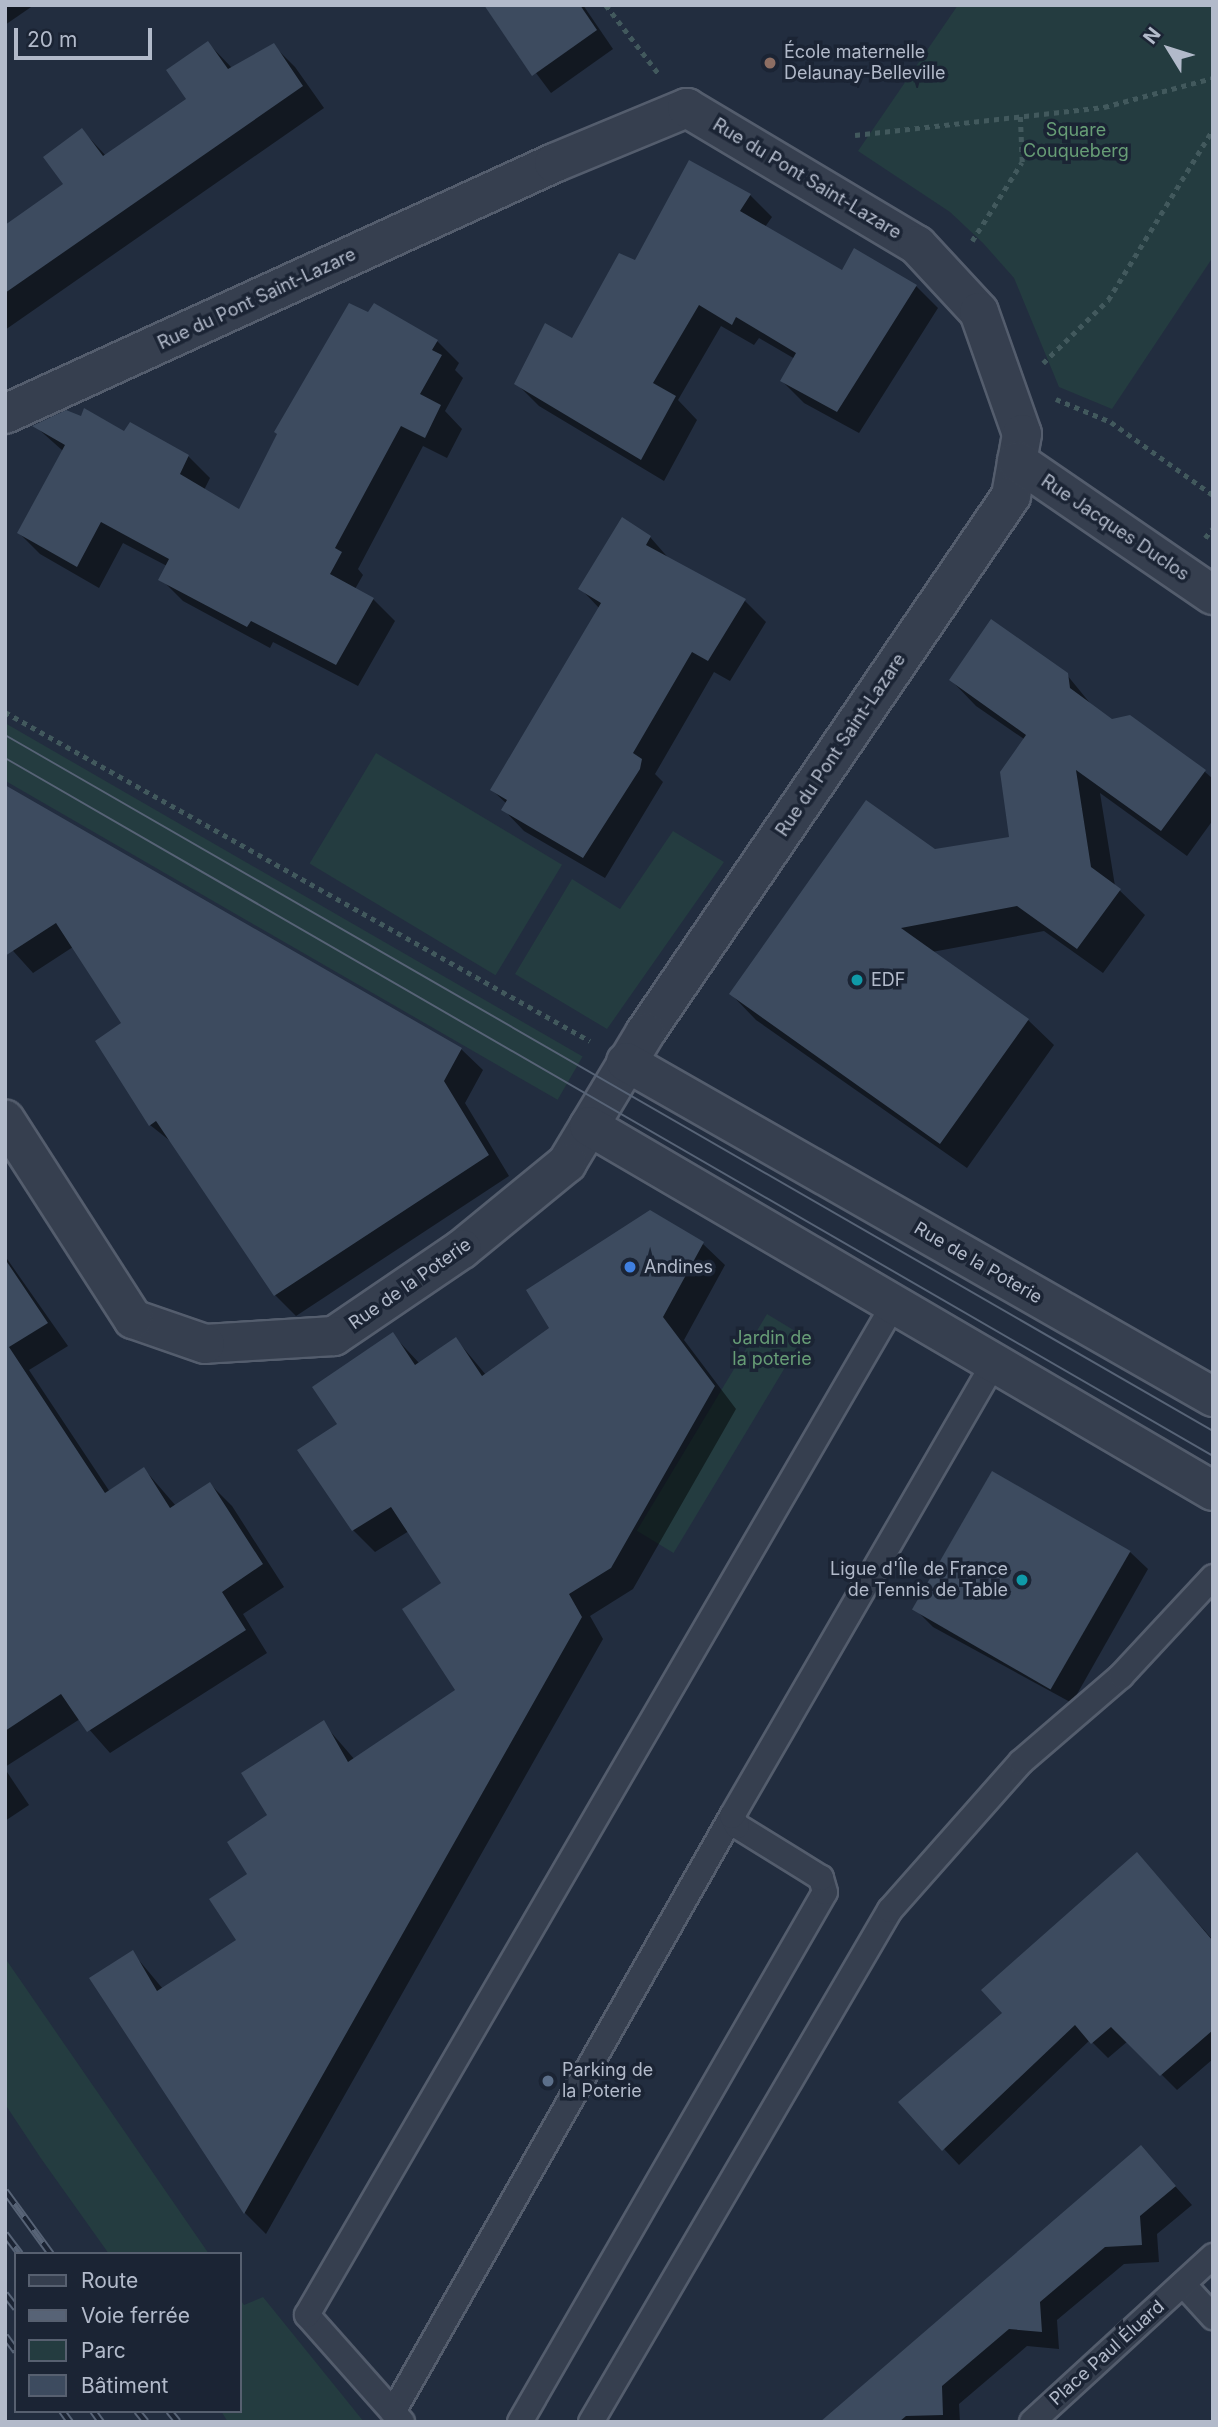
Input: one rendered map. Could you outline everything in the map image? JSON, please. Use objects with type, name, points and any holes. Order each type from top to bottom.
[{"type":"street","name":"Rue du Pont Saint-Lazare","points":[[5,414],[554,163],[687,108],[917,245],[979,312],[1022,434],[1011,496],[626,1062]]},
{"type":"street","name":"Rue Jacques Duclos","points":[[1017,461],[1213,595]]},
{"type":"street","name":"Rue de la Poterie","points":[[5,1120],[134,1319],[205,1344],[334,1336],[473,1241],[567,1163],[626,1062],[1213,1397]]},
{"type":"street","points":[[589,1126],[1213,1491]]},
{"type":"lane","points":[[894,1304],[307,2315],[398,2417],[732,1816],[994,1363]]},
{"type":"lane","points":[[591,2422],[890,1910],[1021,1762],[1122,1676],[1213,1577]]},
{"type":"lane","points":[[520,2422],[825,1892],[821,1878],[737,1826],[732,1816]]},
{"type":"lane","name":"Place Paul Éluard","points":[[1032,2422],[1213,2256]]},
{"type":"lane","points":[[1183,2284],[1213,2316]]},
{"type":"path","points":[[606,5],[687,108]]},
{"type":"path","points":[[855,135],[1020,114],[1104,107],[1213,78]]},
{"type":"path","points":[[946,277],[1022,162],[1020,114]]},
{"type":"path","points":[[1038,368],[1108,300],[1213,129]]},
{"type":"path","points":[[1049,388],[1055,399],[1111,422],[1213,495]]},
{"type":"path","points":[[1017,420],[1055,399]]},
{"type":"path","points":[[5,712],[626,1062]]},
{"type":"green space","name":"Square Couqueberg","points":[[958,5],[1213,5],[1213,257],[1112,409],[1059,387],[1014,278],[983,243],[950,212],[858,151]]},
{"type":"green space","points":[[5,723],[583,1056],[558,1100],[5,781]]},
{"type":"green space","points":[[376,753],[562,865],[496,975],[310,864]]},
{"type":"green space","points":[[673,831],[724,862],[607,1029],[515,974],[572,879],[620,909]]},
{"type":"green space","name":"Jardin de la poterie","points":[[767,1314],[804,1336],[674,1553],[637,1531]]},
{"type":"green space","points":[[5,1958],[208,2252],[108,2252],[5,2104]]},
{"type":"green space","points":[[263,2297],[364,2422],[228,2422],[222,2413],[242,2413],[242,2302],[244,2305]]},
{"type":"building","points":[[484,5],[580,5],[597,30],[532,76]]},
{"type":"building","points":[[208,41],[228,69],[274,43],[303,86],[5,293],[5,225],[63,184],[43,157],[82,128],[103,156],[186,99],[166,70]]},
{"type":"building","points":[[689,160],[751,194],[740,211],[842,270],[854,248],[917,285],[837,412],[780,381],[796,353],[736,317],[732,325],[699,305],[653,383],[676,396],[641,460],[514,384],[545,323],[572,338],[619,253],[635,260]]},
{"type":"building","points":[[349,303],[368,312],[374,303],[438,340],[432,350],[442,355],[420,394],[441,405],[425,438],[401,426],[335,548],[342,552],[330,574],[374,598],[336,665],[251,621],[247,627],[158,580],[169,559],[101,522],[77,567],[17,533],[65,445],[32,426],[66,410],[81,416],[84,408],[124,431],[130,422],[189,455],[180,474],[239,509],[277,434],[274,432]]},
{"type":"building","points":[[622,517],[651,536],[646,545],[746,599],[708,661],[692,652],[633,753],[642,759],[640,769],[583,858],[501,810],[507,800],[490,790],[601,603],[578,589]]},
{"type":"building","points":[[991,619],[1068,673],[1070,688],[1112,719],[1130,715],[1206,770],[1161,831],[1076,770],[1091,867],[1121,889],[1077,949],[1017,906],[901,928],[1029,1019],[940,1144],[729,994],[866,800],[935,849],[1009,837],[1000,772],[1026,735],[949,680]]},
{"type":"building","points":[[5,785],[462,1048],[444,1081],[489,1155],[274,1296],[156,1121],[149,1126],[95,1041],[121,1023],[56,923],[5,956]]},
{"type":"building","points":[[650,1210],[704,1242],[663,1317],[715,1386],[611,1568],[569,1594],[582,1617],[244,2214],[89,1978],[133,1950],[157,1991],[236,1940],[209,1899],[247,1874],[227,1842],[267,1815],[241,1773],[324,1720],[348,1762],[455,1690],[402,1609],[441,1583],[391,1507],[352,1531],[297,1450],[337,1424],[312,1387],[393,1332],[415,1365],[456,1337],[482,1376],[549,1328],[526,1290]]},
{"type":"building","points":[[5,1259],[48,1323],[9,1347],[105,1493],[144,1467],[170,1508],[210,1482],[263,1564],[222,1592],[246,1630],[87,1732],[61,1694],[5,1731]]},
{"type":"building","name":"Ligue d'Île de France de Tennis de Table","points":[[992,1471],[1131,1551],[1051,1690],[912,1610]]},
{"type":"building","points":[[1137,1852],[1213,1941],[1213,2030],[1160,2076],[1111,2027],[1091,2044],[1075,2025],[942,2151],[898,2102],[1002,2013],[981,1990]]},
{"type":"building","points":[[1141,2145],[1176,2186],[1140,2216],[1142,2245],[1105,2247],[1040,2302],[1042,2332],[1009,2329],[942,2386],[943,2415],[906,2416],[899,2422],[820,2422]]},
{"type":"tram line","points":[[5,735],[1213,1431]]},
{"type":"tram line","points":[[5,758],[1213,1456]]},
{"type":"railway","points":[[5,2191],[50,2252]]},
{"type":"railway","points":[[5,2234],[18,2252]]},
{"type":"railway","points":[[5,2294],[14,2305]]},
{"type":"railway","points":[[5,2336],[14,2348]]},
{"type":"railway","points":[[63,2413],[70,2422]]},
{"type":"railway","points":[[94,2413],[101,2422]]},
{"type":"railway","points":[[139,2413],[146,2422]]},
{"type":"railway","points":[[171,2413],[178,2422]]},
{"type":"place","name":"École maternelle Delaunay-Belleville","points":[[770,63]]},
{"type":"place","name":"EDF","points":[[857,980]]},
{"type":"place","name":"Andines","points":[[630,1267]]},
{"type":"place","name":"Ligue d'Île de France de Tennis de Table","points":[[1022,1580]]},
{"type":"place","name":"Parking de la Poterie","points":[[548,2081]]}]
